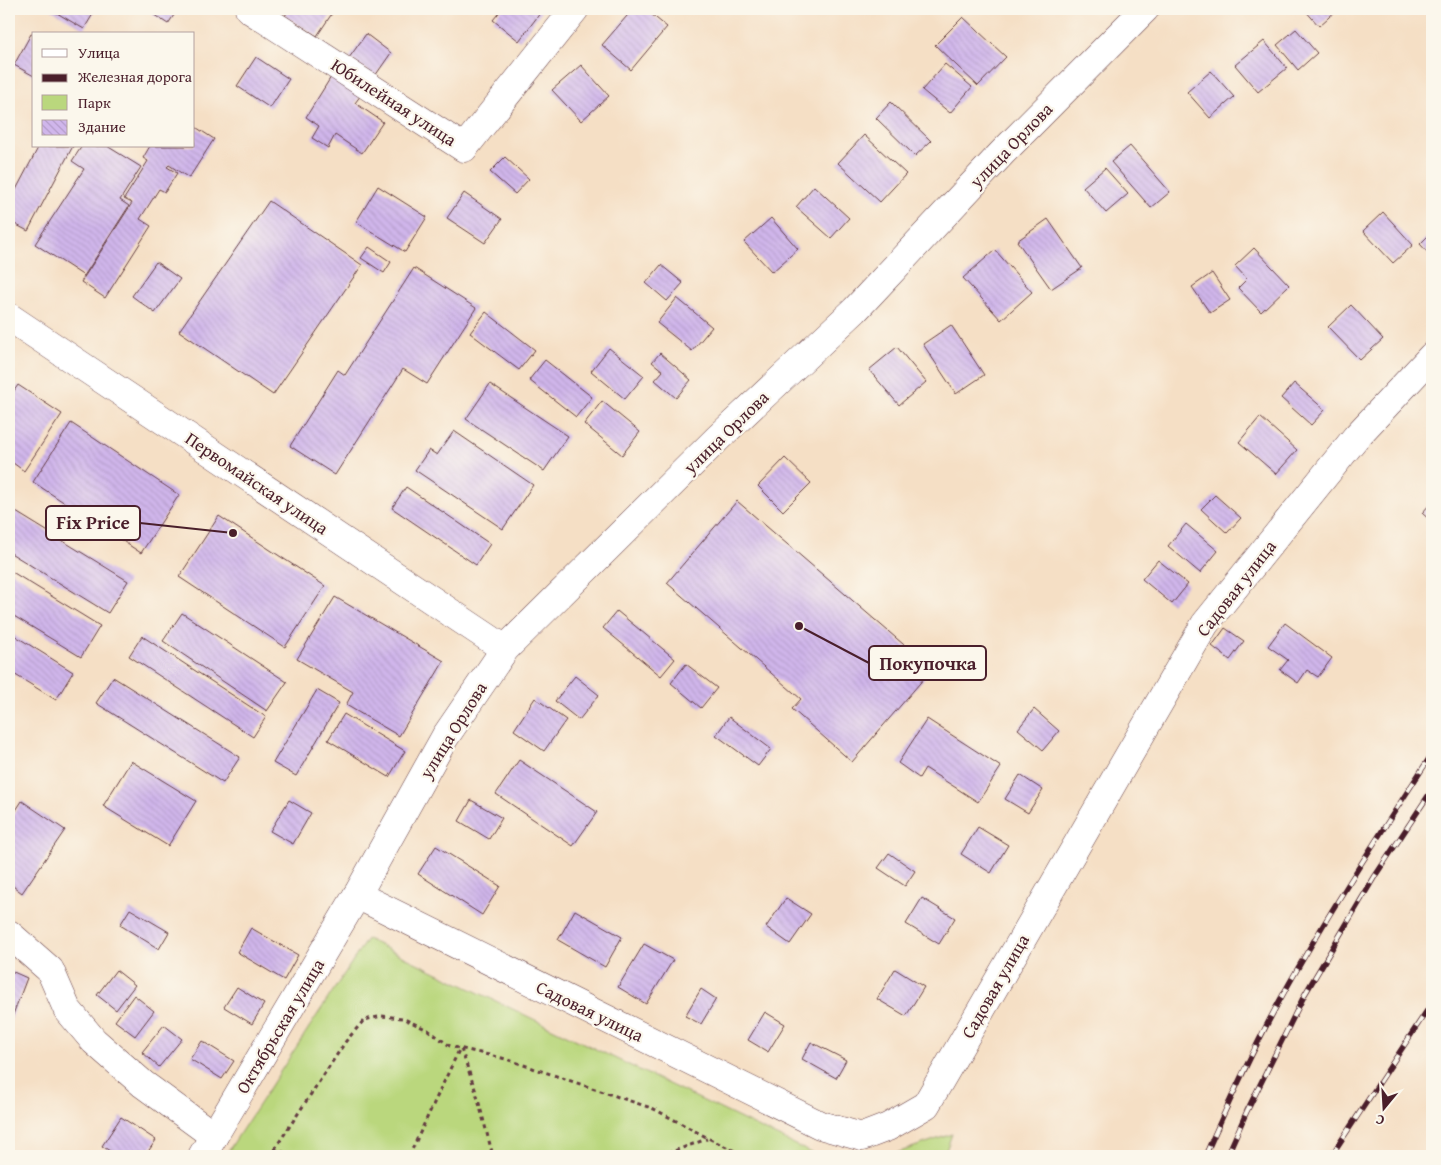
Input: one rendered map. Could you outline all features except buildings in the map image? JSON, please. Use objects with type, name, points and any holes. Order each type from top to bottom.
[{"type":"street","name":"Юбилейная улица","points":[[249,9],[464,148],[574,9]]},
{"type":"street","name":"улица Орлова","points":[[358,895],[445,737],[505,649],[718,438],[855,310],[1003,152],[1145,9]]},
{"type":"street","name":"Первомайская улица","points":[[9,317],[505,649]]},
{"type":"street","name":"Садовая улица","points":[[358,895],[820,1125],[862,1137],[888,1127],[926,1105],[1205,624],[1356,437],[1432,356]]},
{"type":"street","name":"Октябрьская улица","points":[[208,1146],[358,895]]},
{"type":"street","points":[[9,934],[50,970],[67,1009],[94,1041],[143,1084],[208,1146]]},
{"type":"path","points":[[270,1156],[346,1041],[364,1020],[382,1016],[402,1018],[428,1030],[450,1046],[506,1059],[654,1109],[746,1156]]},
{"type":"path","points":[[409,1156],[460,1048]]},
{"type":"path","points":[[460,1048],[476,1092],[493,1156]]},
{"type":"path","points":[[660,1156],[708,1138]]},
{"type":"path","points":[[274,1149],[294,1156]]},
{"type":"green space","points":[[367,939],[818,1156],[225,1156]]},
{"type":"green space","points":[[952,1134],[944,1156],[888,1156]]},
{"type":"railway","points":[[1205,1156],[1245,1068],[1290,982],[1341,895],[1432,754]]},
{"type":"railway","points":[[1227,1156],[1247,1111],[1305,994],[1375,876],[1432,790]]},
{"type":"railway","points":[[1331,1156],[1432,1003]]},
{"type":"place","name":"Fix Price","points":[[233,533]]},
{"type":"place","name":"Покупочка","points":[[799,626]]}]
